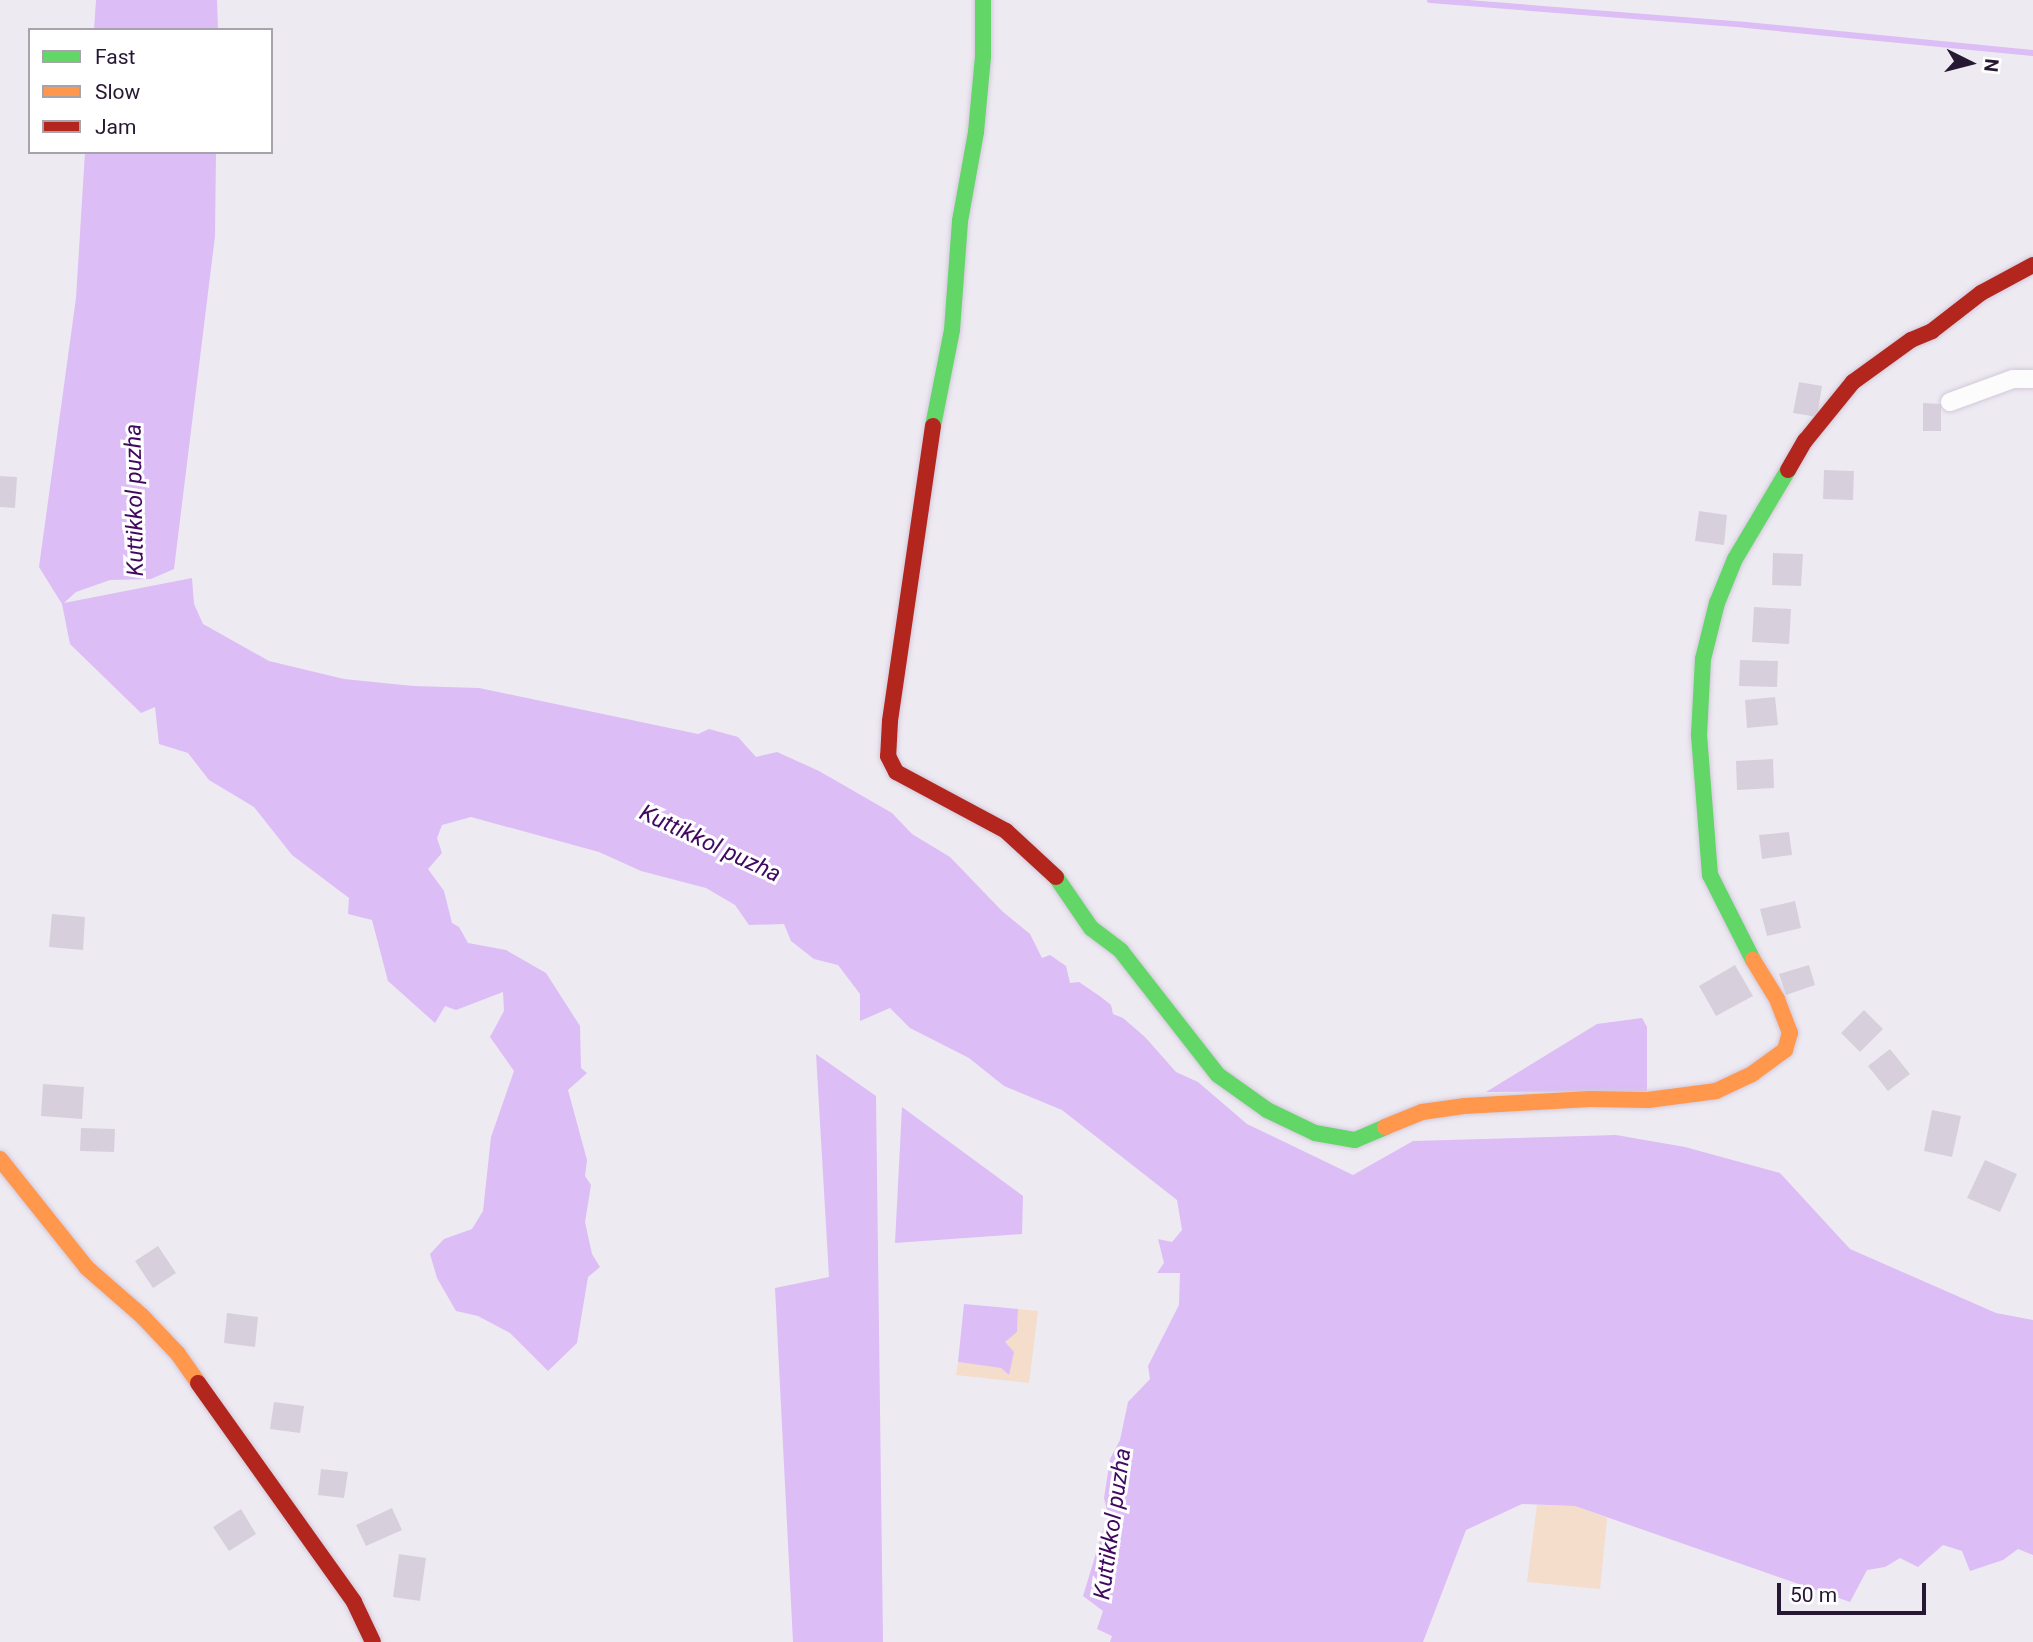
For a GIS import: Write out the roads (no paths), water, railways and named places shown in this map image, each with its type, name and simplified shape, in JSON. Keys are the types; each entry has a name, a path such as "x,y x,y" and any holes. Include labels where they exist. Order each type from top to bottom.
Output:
{"street":[{"path":"983,0 983,56 976,132 960,221 952,330 934,421 890,721 888,756 896,772 1006,831 1057,878 1091,928 1121,951 1218,1075 1267,1110 1315,1133 1355,1140 1422,1112 1464,1106 1590,1099 1648,1100 1716,1091 1752,1074 1785,1050 1790,1033 1777,999 1749,954 1710,875 1699,735 1703,659 1717,603 1735,559 1805,441 1853,382 1911,340 1932,331 1981,293 2033,265"},
{"path":"1950,402 2013,379 2033,379"},
{"path":"0,1158 88,1268 142,1316 178,1354 288,1513 354,1602 373,1642"}],"water":[{"path":"96,0 217,0 218,28 94,28"},
{"name":"Kuttikkol puzha","path":"85,154 216,154 215,236 174,569 151,579 110,580 76,592 64,603 192,578 194,604 203,624 269,661 344,679 413,686 479,688 698,734 709,729 738,737 756,757 777,752 819,771 892,813 912,834 950,857 1002,911 1030,934 1042,958 1050,955 1066,966 1070,983 1079,982 1111,1005 1113,1014 1123,1018 1145,1037 1176,1072 1198,1082 1247,1124 1353,1175 1413,1141 1616,1135 1685,1147 1780,1173 1850,1249 1996,1313 2033,1320 2033,1555 2018,1549 2003,1560 1970,1571 1962,1551 1943,1545 1918,1567 1900,1558 1885,1567 1867,1570 1850,1602 1575,1506 1522,1504 1466,1530 1423,1642 1110,1642 1112,1636 1097,1629 1103,1611 1083,1596 1108,1514 1104,1498 1110,1459 1120,1440 1128,1402 1150,1379 1148,1366 1179,1305 1180,1273 1157,1273 1164,1263 1158,1239 1172,1242 1182,1230 1177,1200 1062,1110 1004,1086 969,1058 910,1028 890,1008 860,1021 860,994 838,965 814,959 791,941 784,924 749,925 735,905 706,888 641,871 599,852 471,817 442,825 437,838 442,853 428,869 444,891 452,923 459,927 468,943 506,950 546,973 580,1026 581,1068 587,1073 568,1090 587,1160 585,1176 591,1185 585,1222 592,1254 600,1267 588,1277 577,1343 548,1371 510,1333 478,1316 456,1311 437,1278 430,1254 444,1239 472,1229 483,1211 491,1137 514,1071 490,1037 504,1011 503,992 456,1010 445,1006 435,1023 388,981 372,920 348,914 349,898 292,855 254,807 209,780 188,753 159,744 155,707 141,713 70,644 62,604 39,567 76,298"},
{"path":"1642,1018 1647,1027 1647,1091 1486,1092 1597,1024"},
{"path":"816,1054 876,1096 883,1642 793,1642 775,1288 829,1277"},
{"path":"902,1107 1023,1196 1022,1234 895,1243"},
{"path":"964,1304 1018,1309 1017,1332 1005,1342 1014,1352 1009,1375 1001,1368 958,1362"}],"waterway":[{"path":"1430,0 1746,25 2033,53"}]}
